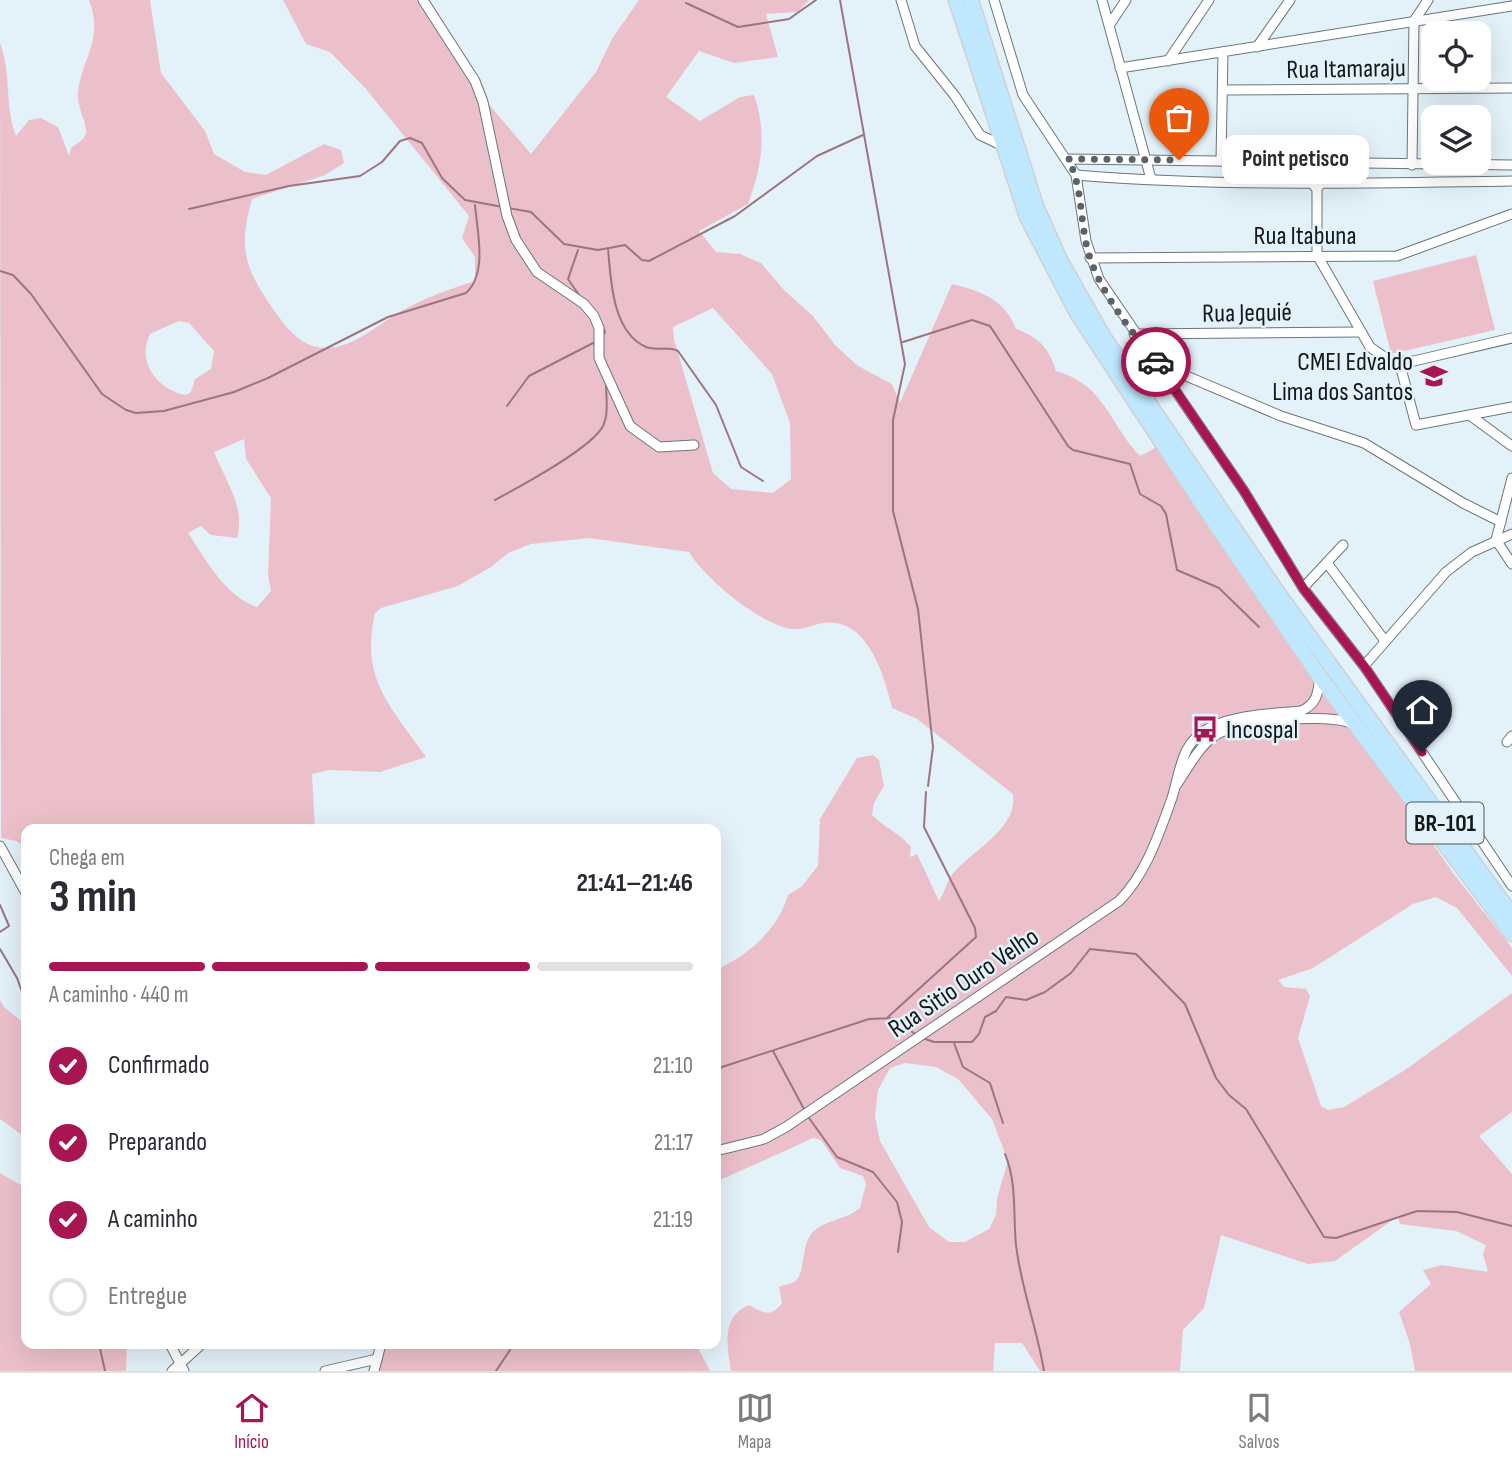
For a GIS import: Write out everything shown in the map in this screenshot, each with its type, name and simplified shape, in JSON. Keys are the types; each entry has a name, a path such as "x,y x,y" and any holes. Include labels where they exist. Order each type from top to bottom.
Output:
{"main road":[{"name":"BR-101","path":"956,0 1001,145 1027,217 1077,313 1320,677 1512,933"},
{"name":"BR-101","path":"971,0 1036,206 1060,260 1103,336 1350,694 1512,915"}],"street":[{"path":"423,0 475,81 483,102 507,216 516,240 537,272 584,304 594,316 599,328 598,358 630,426 659,447 694,445"},
{"path":"901,0 906,24 915,46 955,96 980,135 1001,145"},
{"path":"993,0 1023,95 1076,174 1090,258 1104,288 1244,491 1303,588 1364,666 1512,886"},
{"path":"1102,0 1151,179"},
{"path":"1110,24 1126,0"},
{"path":"1168,61 1209,0"},
{"path":"1257,47 1290,0"},
{"path":"1412,165 1414,21 1428,0"},
{"path":"1120,68 1508,4"},
{"path":"1221,161 1223,52"},
{"name":"Rua Itamaraju","path":"1223,90 1512,88"},
{"path":"1068,159 1512,165"},
{"path":"1310,163 1308,176 1316,185"},
{"path":"1322,163 1324,175 1316,185 1317,255 1360,332 1379,355 1399,362 1429,359 1512,338"},
{"path":"1076,174 1316,185 1512,181"},
{"name":"Rua Itabuna","path":"1090,258 1407,254 1512,214"},
{"name":"Rua Jequié","path":"1134,334 1360,332"},
{"path":"1399,362 1416,425 1512,407"},
{"path":"1157,364 1281,416 1364,443 1463,503 1501,522"},
{"path":"1471,416 1512,446"},
{"path":"1512,478 1496,540 1512,564"},
{"path":"1364,666 1446,572 1472,552 1512,534"},
{"path":"1303,588 1343,545"},
{"path":"1327,563 1385,641"},
{"name":"Rua Sitio Ouro Velho","path":"721,1150 764,1139 786,1127 1119,901 1143,871 1185,750 1198,735 1213,726 1236,719 1301,712 1314,702 1320,677"},
{"name":"Rua Sitio Ouro Velho","path":"1174,788 1206,743 1226,730 1325,719 1340,719 1358,727"},
{"path":"0,846 21,884"},
{"path":"172,1349 179,1369 197,1349"},
{"path":"374,1371 380,1349"},
{"path":"325,1371 377,1359"}],"shaded area":[{"path":"89,0 150,0 161,73 205,131 214,154 245,172 266,175 324,144 341,150 344,163 325,175 252,199 246,228 248,263 267,300 297,337 323,348 345,345 413,305 475,281 475,257 462,238 469,216 366,89 330,52 306,44 283,0 420,0 476,89 531,154 596,72 612,39 639,0 809,0 798,12 766,14 778,57 734,63 699,51 666,97 700,121 740,97 754,95 758,109 761,150 757,176 748,204 699,231 716,252 740,254 761,263 785,291 813,316 835,345 858,366 892,384 900,403 952,284 983,294 999,304 1016,329 1042,344 1056,371 1072,377 1096,395 1140,456 1159,446 1453,873 1512,948 1512,976 1457,908 1436,897 1413,904 1313,968 1278,980 1284,987 1306,989 1310,996 1298,1038 1321,1106 1328,1110 1344,1107 1405,1070 1512,993 1512,1112 1479,1136 1512,1174 1512,1371 1415,1371 1410,1344 1399,1312 1431,1284 1423,1270 1442,1265 1488,1272 1483,1254 1486,1245 1456,1231 1400,1224 1398,1216 1335,1261 1308,1264 1221,1235 1204,1308 1183,1330 1180,1371 1040,1371 1022,1343 995,1343 993,1371 731,1371 728,1333 734,1317 749,1305 767,1313 778,1308 782,1303 779,1287 798,1279 806,1244 813,1232 860,1208 866,1184 863,1176 840,1168 821,1140 813,1138 721,1180 721,967 760,940 777,919 788,895 801,887 818,866 820,819 857,758 873,755 879,760 884,786 874,803 872,815 907,842 911,847 910,857 917,854 939,901 951,876 1001,829 1013,807 1013,794 917,719 892,708 879,665 862,638 851,629 838,623 792,629 779,626 750,610 720,587 689,552 589,538 531,544 508,553 491,567 458,586 381,608 375,613 371,636 375,674 390,706 426,757 380,772 329,770 312,774 315,824 21,824 21,844 1,838 0,43 16,136 29,120 41,118 58,127 69,156 71,148 83,139 86,133 78,96 94,27","holes":["713,308 772,374 790,423 791,479 773,493 731,489 713,473 674,339 673,327","179,321 189,323 214,351 211,369 195,379 191,392 186,395 158,381 152,373 146,354 150,334","244,439 246,459 271,498 268,575 271,591 257,607 235,595 226,586 188,533 201,526 211,535 237,538 237,505 214,452","905,1063 936,1067 958,1079 992,1119 1008,1161 997,1198 996,1215 989,1229 965,1242 949,1242 929,1227 880,1141 875,1116 878,1090 890,1068"]},
{"path":"1476,255 1495,330 1391,354 1373,281"},
{"path":"0,1000 4,1007 21,1021 21,1134 0,1119"},
{"path":"0,1173 21,1185 21,1349 127,1349 126,1371 0,1371"},
{"path":"383,1349 699,1349 710,1371 376,1371"}],"waterway":[{"path":"686,3 738,27 789,19 816,0"},
{"path":"840,0 905,364 893,420 893,511 918,609 933,747 928,786"},
{"path":"508,208 531,212 564,244 598,250 625,245 642,260 649,261 735,216 817,156 863,135"},
{"path":"189,209 289,186 360,176 382,162 400,141 410,138 422,143 442,178 465,200 503,207"},
{"path":"0,271 13,275 31,294 102,394 126,410 136,413 164,411 234,392 268,378 388,317 466,293 473,285 479,263 475,205"},
{"path":"608,249 615,304 626,330 646,347 678,351 716,405 741,467 763,481"},
{"path":"578,250 568,279 579,295"},
{"path":"903,342 972,320 990,326 1068,446 1073,450 1130,464 1140,494 1161,506 1166,514 1177,570 1219,588 1259,627"},
{"path":"602,324 605,332 602,337"},
{"path":"507,406 529,376 595,342"},
{"path":"495,500 553,467 596,435 606,416 606,383"},
{"path":"888,1017 976,937 975,928 924,827 926,792"},
{"path":"0,905 9,926 0,932"},
{"path":"0,949 21,989"},
{"path":"925,1039 934,1042 972,1042 979,1034 985,1017 996,1011 1006,997 1026,1000 1045,992 1071,973 1090,949 1136,954 1185,1004 1216,1078 1229,1095 1246,1109 1324,1237 1336,1238 1417,1211 1457,1212 1512,1226"},
{"path":"721,1067 869,1019 894,1018 915,1034"},
{"path":"954,1043 963,1067 990,1083 1003,1123"},
{"path":"773,1051 805,1111"},
{"path":"809,1118 837,1157 873,1172 897,1202 902,1222 898,1252"},
{"path":"1005,1154 1013,1187 1018,1261 1044,1371"},
{"path":"100,1349 105,1371"},
{"path":"496,1371 511,1349"}],"way so far":[{"path":"1156,362 1134,334 1099,279 1086,241 1076,174 1068,159 1179,160"}],"place":[{"name":"Point petisco","path":"1179,160"},
{"name":"CMEI Edvaldo Lima dos Santos","path":"1434,376"},
{"name":"Incospal","path":"1205,729"}],"route":[{"path":"1156,362 1244,491 1303,588 1364,666 1422,752"}]}
